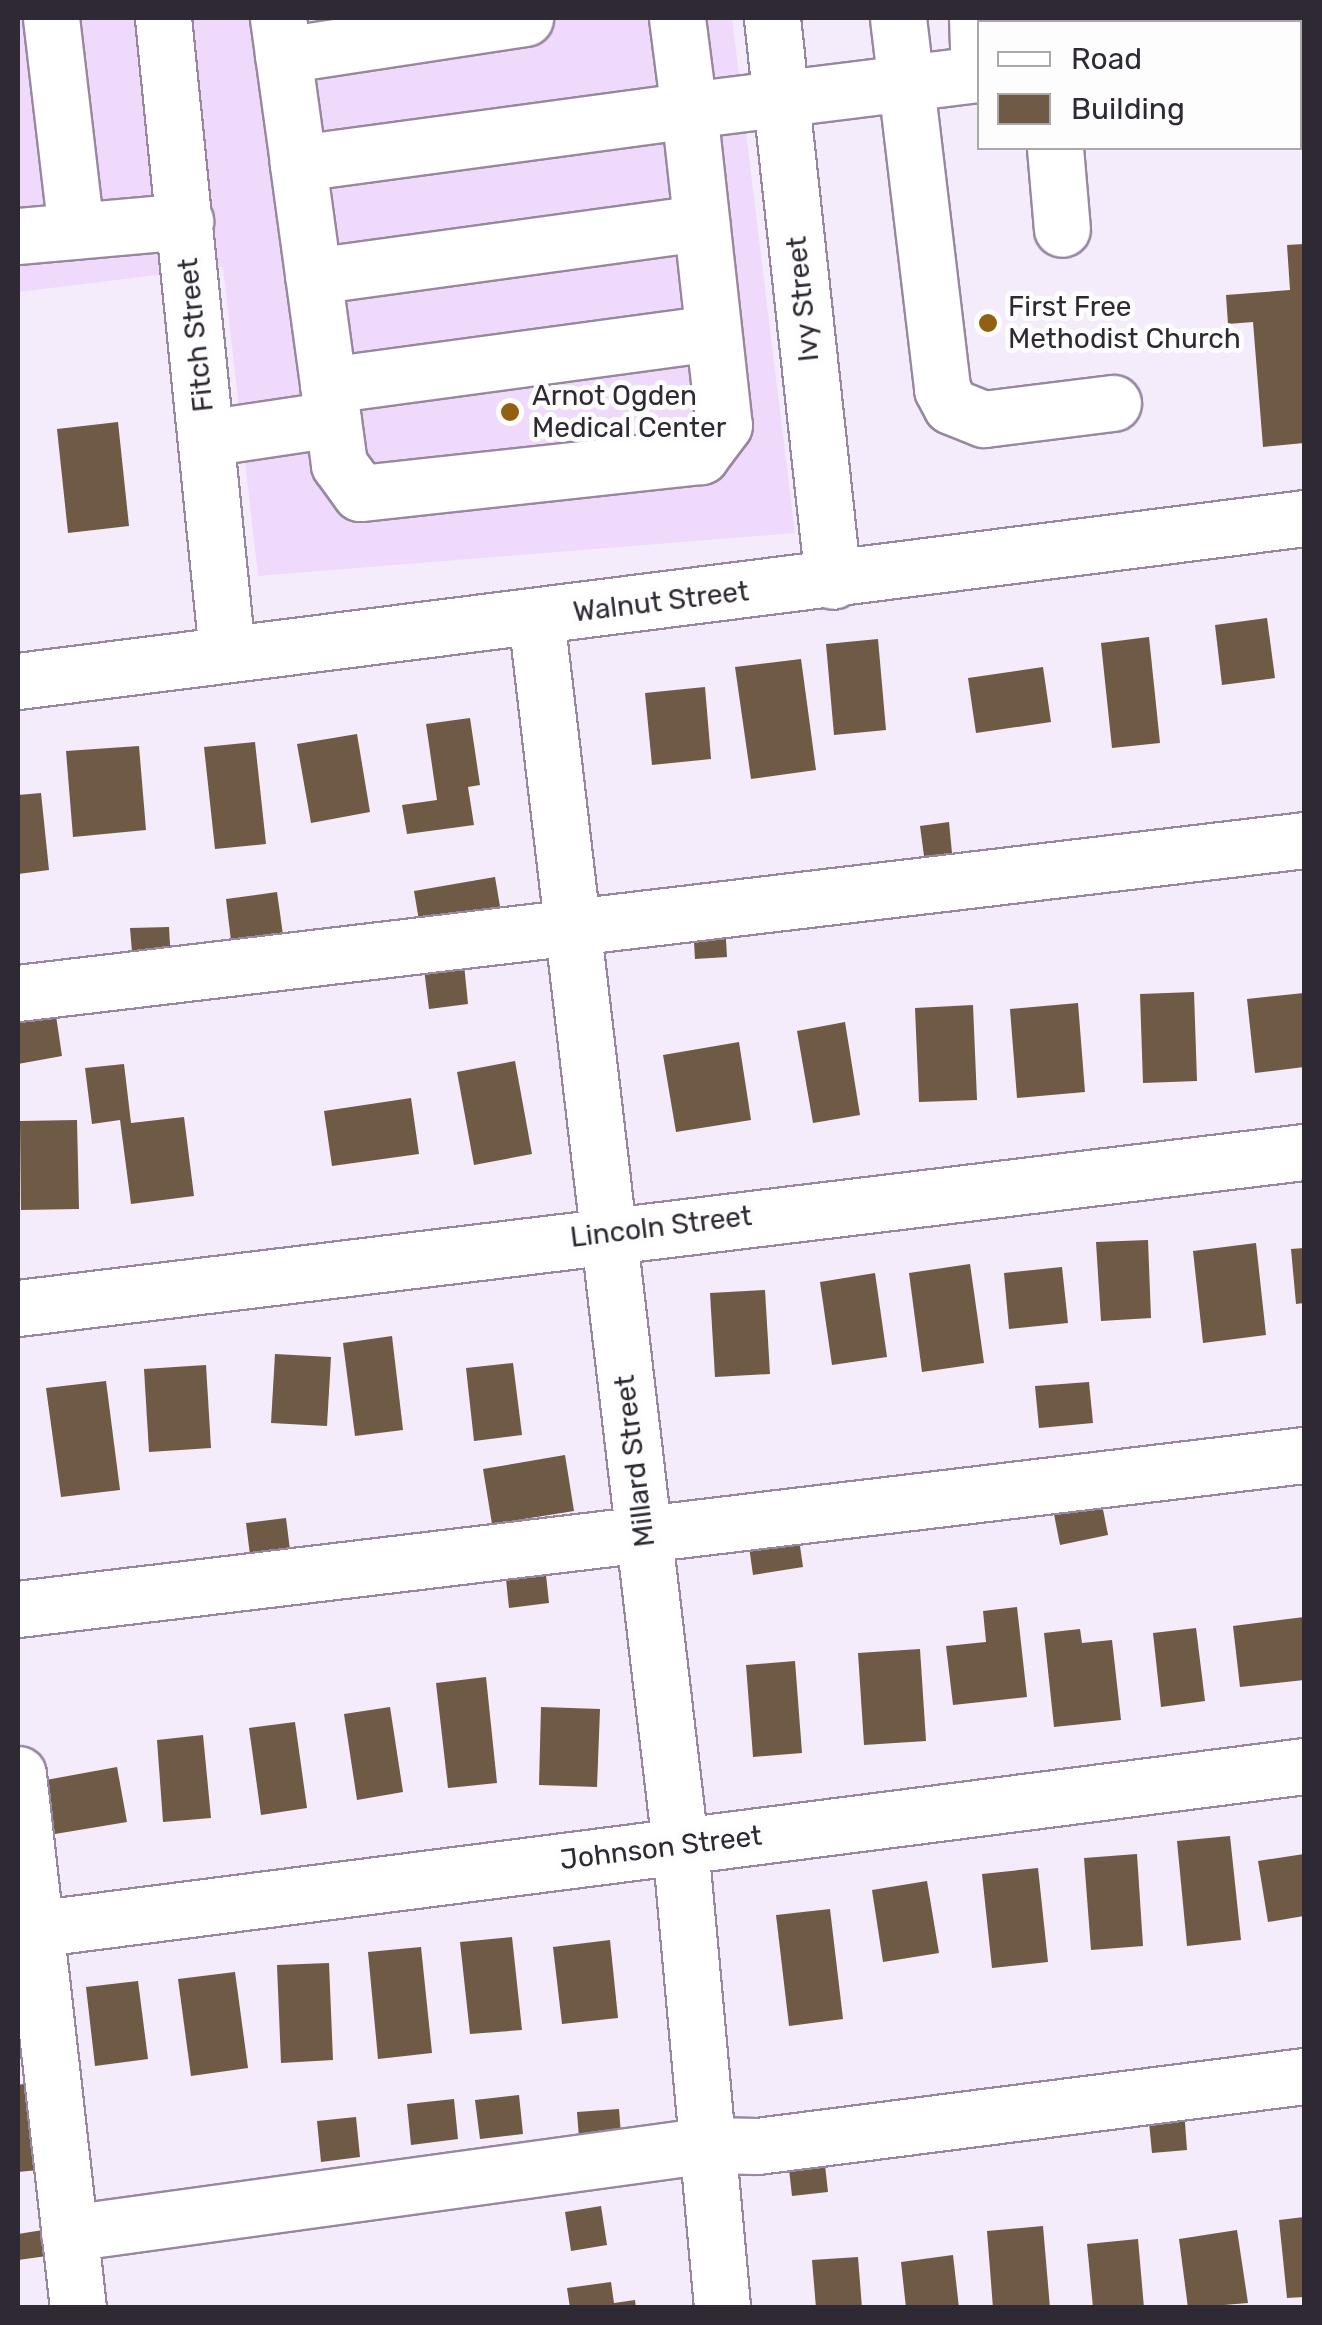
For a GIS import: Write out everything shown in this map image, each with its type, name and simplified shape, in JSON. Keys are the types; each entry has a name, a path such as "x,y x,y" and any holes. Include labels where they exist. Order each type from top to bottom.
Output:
{"street":[{"path":"50,18 76,231"},
{"name":"Fitch Street","path":"163,18 228,653"},
{"path":"525,18 281,36 339,464 360,493 700,456 724,425 676,18"},
{"name":"Ivy Street","path":"772,18 833,581"},
{"path":"898,18 942,389 951,406 984,419 1114,403"},
{"path":"298,163 977,74"},
{"path":"1055,150 1062,229"},
{"path":"18,236 184,221"},
{"path":"313,276 701,223"},
{"path":"206,438 331,402 713,333"},
{"name":"Walnut Street","path":"18,682 1304,518"},
{"name":"Millard Street","path":"536,617 680,1845 722,2308"},
{"path":"18,993 1304,840"},
{"name":"Lincoln Street","path":"18,1308 608,1233 1304,1152"},
{"path":"18,1609 1304,1456"},
{"name":"Johnson Street","path":"27,1930 1304,1766"},
{"path":"18,1774 27,1930 78,2308"},
{"path":"70,2233 708,2144 757,2146 1304,2076"}],"shaded area":[{"name":"Arnot Ogden Medical Center","path":"18,18 732,18 795,533 258,576 223,267 18,292"}],"building":[{"path":"1000,18 1111,18 1111,20"},
{"path":"1304,244 1304,443 1263,447 1253,322 1228,324 1226,295 1290,290 1287,245"},
{"path":"118,422 129,526 68,533 57,429"},
{"path":"1267,618 1275,678 1222,685 1215,625"},
{"path":"1149,637 1160,743 1112,748 1101,643"},
{"path":"878,639 886,730 834,735 826,644"},
{"path":"801,659 816,770 751,779 735,667"},
{"path":"1043,667 1051,722 976,733 968,678"},
{"path":"705,687 711,759 652,765 645,693"},
{"path":"470,718 480,785 468,787 474,825 407,834 402,805 437,800 426,724"},
{"path":"357,734 370,812 311,823 297,744"},
{"path":"255,742 266,844 215,849 204,747"},
{"path":"139,746 146,830 73,837 66,751"},
{"path":"41,793 49,870 18,874 18,795"},
{"path":"949,822 952,853 924,856 920,826"},
{"path":"495,877 503,924 422,938 414,891"},
{"path":"277,892 284,942 232,949 226,899"},
{"path":"725,923 727,957 695,959 693,925"},
{"path":"169,927 171,962 133,964 130,928"},
{"path":"464,964 468,1004 429,1009 424,969"},
{"path":"1194,992 1197,1081 1143,1083 1140,994"},
{"path":"1304,993 1304,1067 1255,1073 1247,999"},
{"path":"1078,1003 1085,1092 1017,1098 1010,1009"},
{"path":"973,1005 977,1100 919,1102 915,1008"},
{"path":"55,1009 62,1056 18,1064 18,1015"},
{"path":"845,1022 860,1115 813,1123 797,1031"},
{"path":"739,1042 751,1120 676,1132 663,1055"},
{"path":"515,1061 532,1154 474,1165 457,1072"},
{"path":"124,1064 131,1123 184,1117 194,1196 131,1204 120,1120 92,1124 85,1068"},
{"path":"411,1098 419,1154 332,1166 324,1111"},
{"path":"77,1120 79,1209 21,1210 20,1121"},
{"path":"1148,1240 1151,1318 1101,1321 1096,1242"},
{"path":"1256,1243 1266,1335 1203,1343 1193,1251"},
{"path":"1304,1248 1304,1303 1296,1304 1291,1249"},
{"path":"970,1264 984,1363 922,1372 909,1273"},
{"path":"1062,1267 1068,1323 1009,1329 1004,1273"},
{"path":"875,1273 887,1357 832,1365 820,1282"},
{"path":"765,1290 770,1374 715,1377 710,1293"},
{"path":"392,1336 403,1430 355,1436 343,1343"},
{"path":"275,1354 331,1357 327,1426 271,1423"},
{"path":"513,1363 522,1435 474,1441 466,1368"},
{"path":"206,1365 211,1448 149,1452 144,1369"},
{"path":"106,1381 120,1490 61,1497 46,1388"},
{"path":"1089,1382 1093,1423 1039,1428 1035,1386"},
{"path":"565,1455 574,1511 492,1524 483,1469"},
{"path":"1101,1499 1108,1535 1060,1545 1053,1509"},
{"path":"286,1518 291,1558 251,1563 246,1523"},
{"path":"797,1525 803,1567 753,1575 747,1532"},
{"path":"546,1575 549,1603 509,1608 506,1579"},
{"path":"1017,1607 1027,1697 953,1705 946,1646 986,1642 983,1611"},
{"path":"1304,1617 1304,1680 1240,1687 1233,1626"},
{"path":"1196,1628 1205,1701 1161,1707 1153,1633"},
{"path":"1080,1629 1082,1643 1112,1640 1121,1720 1054,1727 1044,1633"},
{"path":"920,1649 926,1741 864,1745 858,1653"},
{"path":"795,1661 802,1753 753,1757 746,1665"},
{"path":"486,1677 497,1783 448,1788 436,1683"},
{"path":"390,1707 403,1792 357,1800 344,1714"},
{"path":"541,1707 600,1709 597,1787 539,1785"},
{"path":"295,1722 307,1808 261,1815 249,1728"},
{"path":"203,1735 211,1818 163,1822 157,1740"},
{"path":"117,1767 127,1822 55,1834 46,1780"},
{"path":"1230,1836 1241,1940 1187,1946 1177,1841"},
{"path":"1137,1854 1143,1946 1091,1950 1084,1858"},
{"path":"1304,1854 1304,1916 1268,1922 1258,1861"},
{"path":"1038,1868 1048,1962 992,1968 982,1874"},
{"path":"927,1881 939,1953 883,1962 872,1890"},
{"path":"830,1909 843,2019 789,2026 776,1915"},
{"path":"512,1937 522,2030 470,2034 460,1942"},
{"path":"610,1940 618,2018 562,2024 553,1947"},
{"path":"421,1947 432,2053 378,2059 368,1952"},
{"path":"329,1963 333,2060 281,2063 277,1965"},
{"path":"235,1972 248,2068 191,2076 178,1979"},
{"path":"138,1981 148,2059 95,2066 86,1987"},
{"path":"28,2083 38,2170 18,2172 18,2085"},
{"path":"519,2095 523,2134 480,2139 475,2100"},
{"path":"454,2099 458,2139 411,2145 407,2104"},
{"path":"619,2109 622,2148 580,2151 577,2112"},
{"path":"1184,2109 1187,2150 1152,2153 1148,2112"},
{"path":"356,2117 360,2157 321,2162 317,2121"},
{"path":"823,2147 828,2192 792,2196 787,2151"},
{"path":"601,2206 607,2245 571,2251 565,2212"},
{"path":"1304,2217 1304,2297 1287,2298 1279,2220"},
{"path":"1043,2226 1050,2308 993,2308 987,2231"},
{"path":"43,2230 47,2256 18,2260 18,2234"},
{"path":"1237,2230 1248,2303 1188,2308 1179,2239"},
{"path":"1138,2239 1144,2308 1093,2308 1087,2244"},
{"path":"953,2255 959,2308 906,2308 901,2262"},
{"path":"858,2257 862,2308 816,2308 812,2260"},
{"path":"611,2282 614,2303 635,2300 636,2308 570,2308 567,2288"}],"place":[{"name":"First Free Methodist Church","path":"988,323"},
{"name":"Arnot Ogden Medical Center","path":"510,412"}]}
